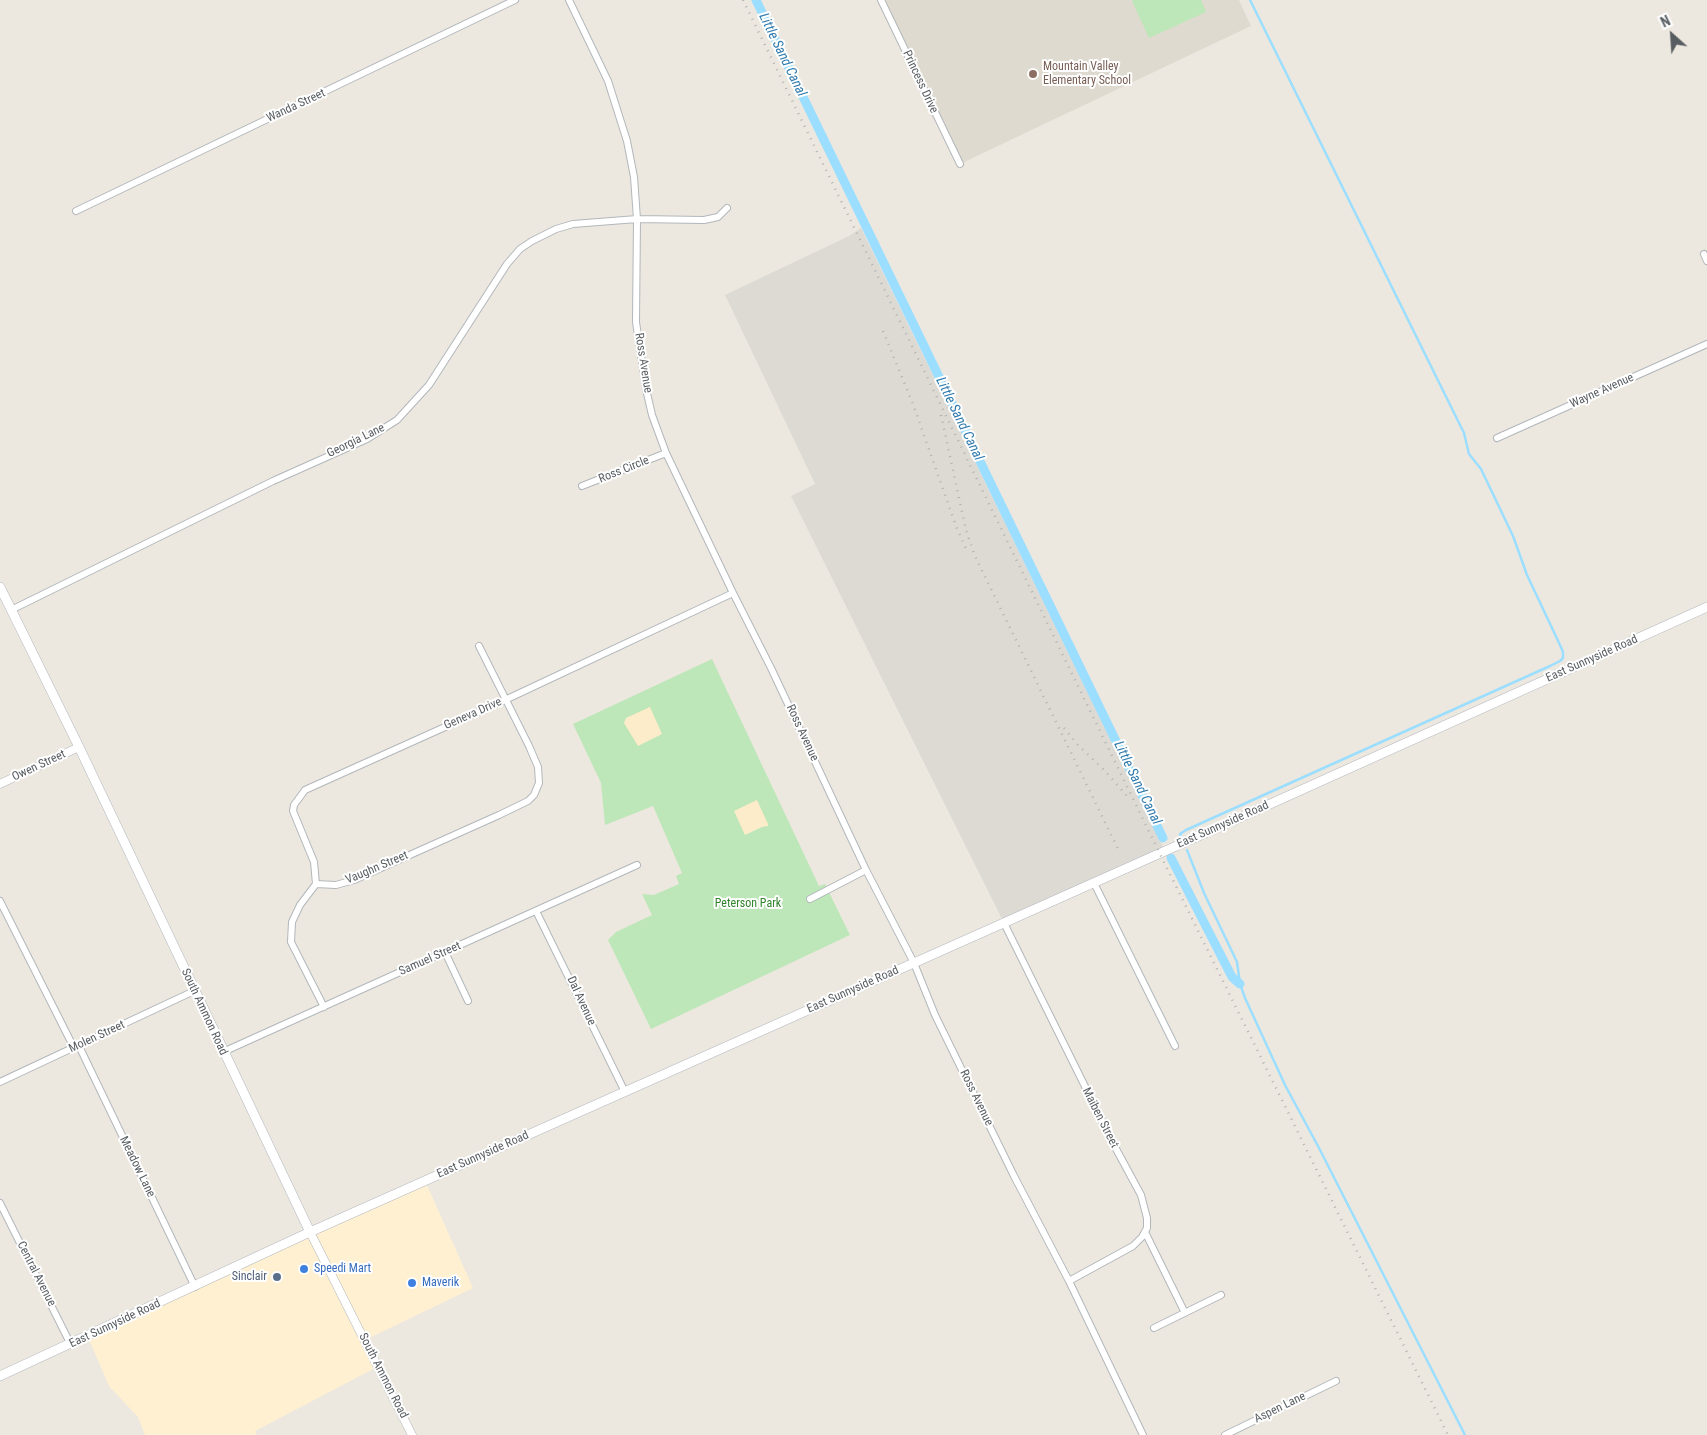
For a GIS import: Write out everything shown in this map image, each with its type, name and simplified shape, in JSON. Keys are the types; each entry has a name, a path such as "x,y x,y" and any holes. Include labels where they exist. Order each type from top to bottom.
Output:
{"main road":[{"name":"South Ammon Road","path":"0,587 79,747 310,1232"},
{"name":"East Sunnyside Road","path":"0,1376 71,1345 310,1232 1094,883 1707,607"}],"street":[{"name":"Wanda Street","path":"76,211 515,0"},
{"name":"Ross Avenue","path":"569,0 608,81 627,141 634,177 637,219 636,322 646,389 652,415 666,452 866,870 914,963 935,1015 1014,1176 1069,1281 1143,1435"},
{"name":"Princess Drive","path":"881,0 960,164"},
{"name":"Georgia Lane","path":"11,610 273,481 367,438 391,424 410,407 429,385 507,264 520,249 556,229 573,224 637,219 704,220 718,217 727,208"},
{"name":"Wayne Avenue","path":"1497,438 1707,344"},
{"name":"Ross Circle","path":"582,486 666,452"},
{"name":"Geneva Drive","path":"316,884 314,862 293,812 294,805 304,790 505,700 732,593"},
{"path":"479,646 505,700"},
{"name":"Vaughn Street","path":"316,884 336,885 354,880 528,801 534,795 539,783 538,767 505,700"},
{"name":"Owen Street","path":"0,784 79,747"},
{"name":"Samuel Street","path":"224,1052 637,865"},
{"path":"810,899 866,870"},
{"path":"1094,883 1175,1046"},
{"path":"316,884 300,905 292,922 291,942 324,1007"},
{"name":"Meadow Lane","path":"0,901 77,1047 195,1287"},
{"name":"Dal Avenue","path":"536,911 625,1092"},
{"name":"Maiben Street","path":"1004,923 1140,1195 1147,1218 1145,1232"},
{"path":"445,952 468,1001"},
{"name":"Molen Street","path":"0,1082 194,991"},
{"name":"Central Avenue","path":"0,1203 71,1345"},
{"name":"South Ammon Road","path":"310,1232 412,1435"},
{"path":"1069,1281 1133,1246 1145,1232 1185,1312"},
{"path":"1154,1328 1221,1295"},
{"name":"Aspen Lane","path":"1225,1435 1336,1380"}],"shaded area":[{"name":"Mountain Valley Elementary School","path":"881,0 1239,0 1251,26 960,164"},
{"path":"861,228 1165,851 1004,923 791,496 815,484 725,295 849,236"},
{"path":"425,1181 473,1288 365,1340 375,1368 255,1431 257,1435 145,1435 138,1417 109,1386 88,1337"}],"green space":[{"path":"1201,0 1206,12 1149,38 1132,1"},
{"name":"Peterson Park","path":"712,659 819,886 825,884 850,935 651,1029 608,940 616,932 652,915 642,894 654,895 679,884 676,876 682,873 653,806 605,825 601,783 573,724"}],"sand":[{"path":"650,707 662,734 638,746 624,723 626,718"},
{"path":"757,800 768,826 745,835 734,811"}],"waterway":[{"name":"Little Sand Canal","path":"756,0 1163,838"},
{"path":"1181,837 1180,834 1186,830 1550,666 1563,658 1563,652 1527,575 1513,536 1481,469 1469,454 1464,433 1250,0"},
{"path":"1187,850 1204,893 1237,962 1240,984 1245,998 1285,1085 1465,1435"},
{"path":"1171,858 1232,977 1240,984"}],"railway":[{"path":"743,0 1160,854 1448,1435"},
{"path":"883,331 913,404 956,526 967,551"},
{"path":"941,415 966,530 974,554 1120,853"},
{"path":"1064,728 1127,796"}],"place":[{"name":"Mountain Valley Elementary School","path":"1033,74"},
{"name":"Speedi Mart","path":"304,1269"},
{"name":"Sinclair","path":"277,1277"},
{"name":"Maverik","path":"412,1283"}]}
